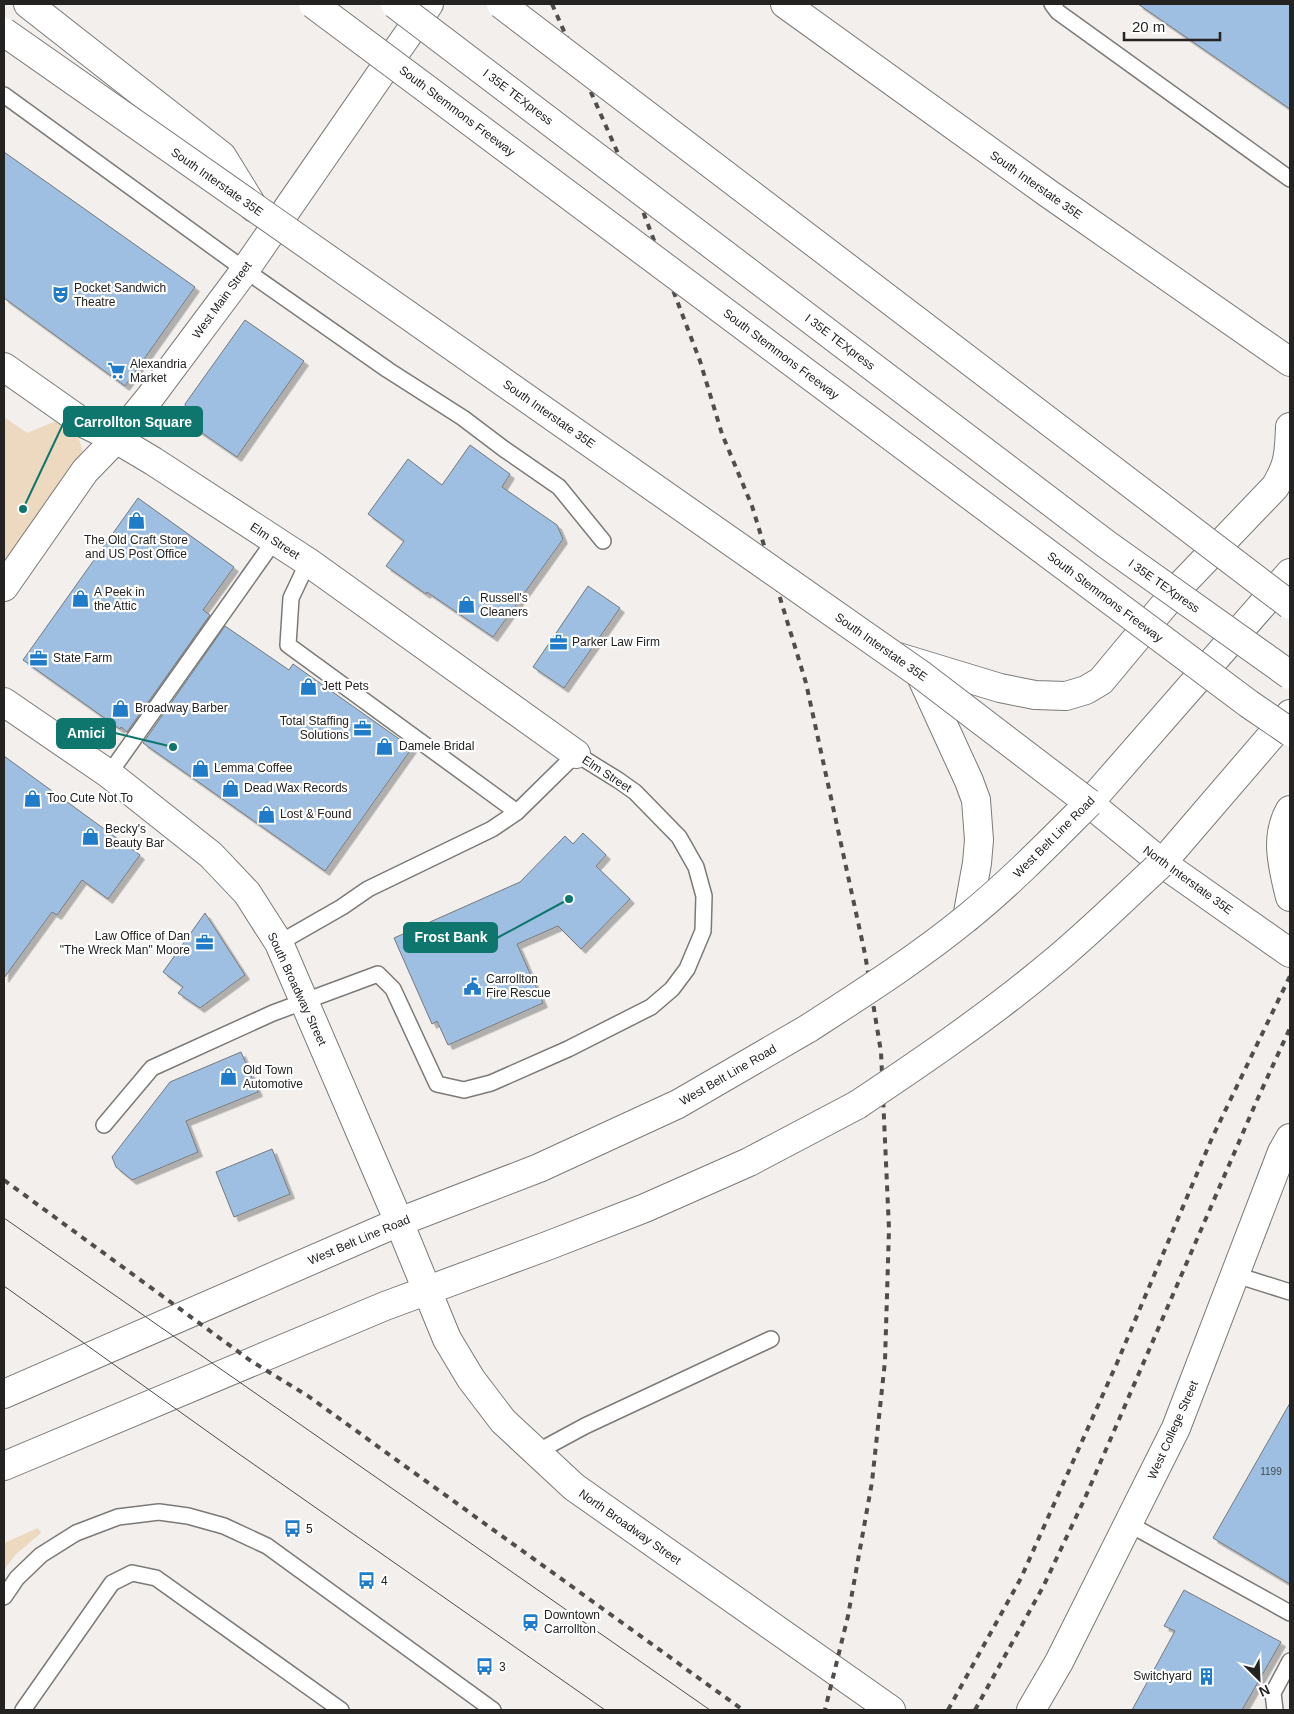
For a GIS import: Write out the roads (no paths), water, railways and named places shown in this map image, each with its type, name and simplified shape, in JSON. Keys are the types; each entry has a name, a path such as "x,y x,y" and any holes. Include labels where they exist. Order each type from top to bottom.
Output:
{"main road":[{"path":"28,4 222,156 254,208"},
{"name":"South Stemmons Freeway","path":"313,4 1248,704 1290,732"},
{"name":"I 35E TEXpress","path":"395,4 1106,544 1290,675"},
{"name":"West Main Street","path":"4,587 85,472 116,439 151,396 245,270 430,4"},
{"path":"501,4 1290,605"},
{"name":"South Interstate 35E","path":"785,4 1049,194 1290,362"},
{"name":"South Interstate 35E","path":"4,32 920,674 1089,803"},
{"name":"Elm Street","path":"4,367 85,424 116,439 167,470 308,562 576,754"},
{"path":"892,655 1000,688 1035,695 1066,696 1086,690 1101,681 1181,584 1275,488 1285,471 1289,456 1290,427"},
{"name":"West Belt Line Road","path":"4,1394 34,1383 399,1222 539,1168 678,1104 809,1028 905,964 967,918 1027,865 1089,803 1290,573"},
{"path":"920,674 976,800 979,840 977,863 967,918"},
{"name":"South Broadway Street","path":"4,702 109,774 212,855 247,893 279,943 427,1290"},
{"path":"4,1466 260,1357 427,1290 645,1208 717,1177 857,1105 954,1040 1051,964 1162,863 1290,714"},
{"name":"North Interstate 35E","path":"1089,803 1162,863 1290,953"},
{"path":"1290,810 1282,828 1280,844 1290,897"},
{"name":"West College Street","path":"1031,1710 1059,1662 1176,1428 1282,1152 1290,1138"},
{"name":"North Broadway Street","path":"427,1290 447,1339 471,1379 503,1421 535,1453 574,1487 891,1710"}],"lane":[{"path":"1052,4 1058,12 1290,179"},
{"path":"4,95 245,270 388,370 463,418 559,487 603,541"},
{"path":"109,774 274,541"},
{"path":"308,562 291,598 288,645 517,812"},
{"path":"279,943 342,907 368,889 492,829 517,812 576,754"},
{"name":"Elm Street","path":"304,1001 378,974 393,989 437,1084 464,1090 491,1083 568,1050 651,1007 672,989 687,969 703,931 704,896 696,866 679,837 635,792 576,754"},
{"path":"104,1125 152,1068 273,1013 304,1001"},
{"path":"1236,1275 1290,1292"},
{"path":"535,1453 585,1426 771,1339"},
{"path":"4,1597 17,1578 41,1555 76,1533 118,1517 158,1512 188,1516 224,1526 267,1546 493,1710"},
{"path":"1129,1524 1290,1613"},
{"path":"23,1710 112,1583 132,1572 156,1578 341,1710"},
{"path":"1275,1710 1273,1693 1290,1661"}],"tram line":[{"path":"4,1218 710,1710"},
{"path":"4,1286 239,1454 605,1710"}],"railway":[{"path":"552,4 639,201 700,361 722,434 752,506 806,683 865,954 881,1052 889,1229 885,1361 872,1482 848,1616 825,1710"},
{"path":"948,1710 1021,1578 1117,1363 1212,1138 1290,976"},
{"path":"975,1710 1044,1585 1085,1498 1290,1028"},
{"path":"4,1180 251,1361 308,1396 743,1710"}],"place":[{"name":"Pocket Sandwich Theatre","path":"60,295"},
{"name":"Alexandria Market","path":"116,371"},
{"name":"Carrollton Square","path":"23,509"},
{"name":"The Old Craft Store and US Post Office","path":"136,521"},
{"name":"A Peek in the Attic","path":"80,599"},
{"name":"Russell's Cleaners","path":"466,605"},
{"name":"Parker Law Firm","path":"558,642"},
{"name":"State Farm","path":"39,658"},
{"name":"Jett Pets","path":"308,686"},
{"name":"Broadway Barber","path":"121,708"},
{"name":"Total Staffing Solutions","path":"363,728"},
{"name":"Damele Bridal","path":"385,746"},
{"name":"Amici","path":"173,747"},
{"name":"Lemma Coffee","path":"200,768"},
{"name":"Dead Wax Records","path":"230,788"},
{"name":"Too Cute Not To","path":"33,798"},
{"name":"Lost & Found","path":"266,814"},
{"name":"Becky's Beauty Bar","path":"91,836"},
{"name":"Frost Bank","path":"569,899"},
{"name":"Law Office of Dan \"The Wreck Man\" Moore","path":"204,943"},
{"name":"Carrollton Fire Rescue","path":"472,986"},
{"name":"Old Town Automotive","path":"229,1077"},
{"name":"5","path":"292,1529"},
{"name":"4","path":"367,1581"},
{"name":"Downtown Carrollton","path":"530,1622"},
{"name":"3","path":"485,1667"},
{"name":"Switchyard","path":"1206,1676"}]}
